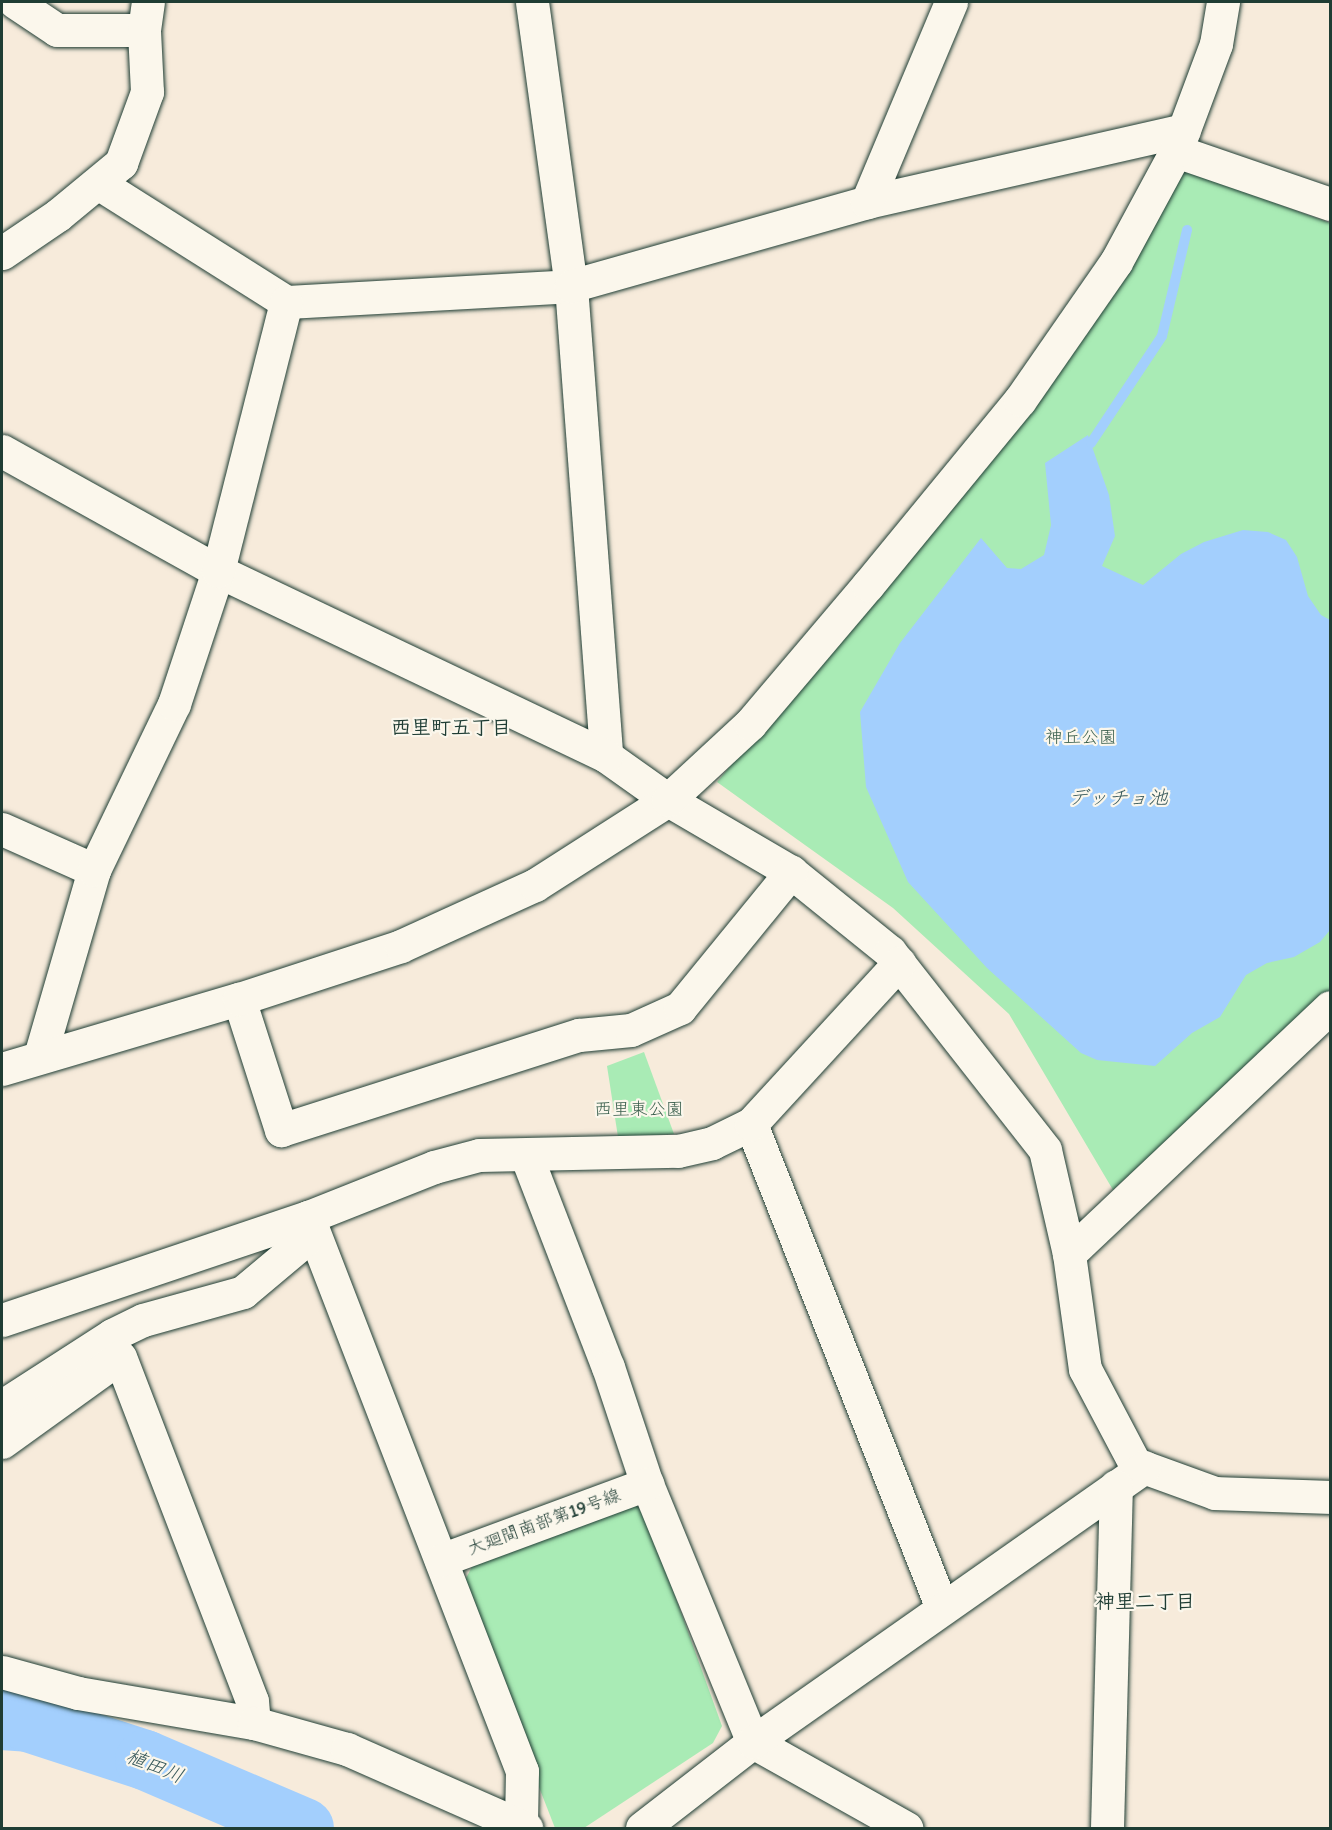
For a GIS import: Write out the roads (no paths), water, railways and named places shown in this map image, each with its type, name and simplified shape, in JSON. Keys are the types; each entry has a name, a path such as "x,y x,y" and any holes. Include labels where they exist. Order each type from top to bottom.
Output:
{"street":[{"path":"2,253 121,164 147,92 146,16 57,30 15,2"},
{"path":"532,2 571,286 606,756"},
{"path":"867,202 951,2"},
{"path":"2,1069 239,999 401,946 535,885 668,800 750,724 1020,400 1116,262 1180,141 1216,44 1223,2"},
{"path":"98,183 286,302 571,286 867,202 1180,141 1330,204"},
{"path":"40,1056 94,870 174,704 218,571 286,302"},
{"path":"2,452 218,571 606,756 668,800 791,872 899,963 1045,1150 1069,1254 1085,1370 1135,1464 1215,1493 1330,1497"},
{"path":"2,829 94,870"},
{"path":"239,999 281,1130 579,1035 632,1030 680,1008 791,872"},
{"path":"2,1320 304,1219 434,1167 479,1155 678,1151 712,1143 752,1124 899,963"},
{"path":"1069,1254 1330,1007"},
{"path":"752,1124 942,1608"},
{"path":"526,1155 608,1367 647,1484 753,1742 906,1828"},
{"path":"2,1406 112,1335 143,1320 243,1292 304,1240 304,1219"},
{"path":"2,1672 78,1693 254,1723 347,1749 523,1826 522,1771 441,1560 304,1219"},
{"path":"2,1442 120,1357 252,1701 254,1723"},
{"path":"642,1828 753,1742 1144,1467"},
{"name":"大廻間南部第19号線","path":"441,1560 647,1484"},
{"path":"1107,1828 1116,1486"}],"water":[{"name":"デッチョ池","path":"1088,435 1109,495 1115,536 1102,566 1143,585 1181,554 1204,542 1243,530 1268,532 1286,540 1297,557 1308,596 1321,615 1330,620 1330,930 1320,942 1294,957 1267,963 1246,975 1220,1017 1192,1033 1155,1066 1097,1060 1081,1053 987,968 908,882 866,787 860,712 900,643 981,538 1007,568 1021,569 1044,555 1051,525 1045,463"}],"waterway":[{"path":"1091,443 1162,336 1187,230"},
{"name":"植田川","path":"2,1720 28,1722 145,1760 304,1828"}],"district":[{"name":"西里町五丁目","path":"451,727"},
{"name":"神里二丁目","path":"1145,1601"}],"park label":[{"name":"神丘公園","path":"1081,737"},
{"name":"西里東公園","path":"639,1109"}]}
